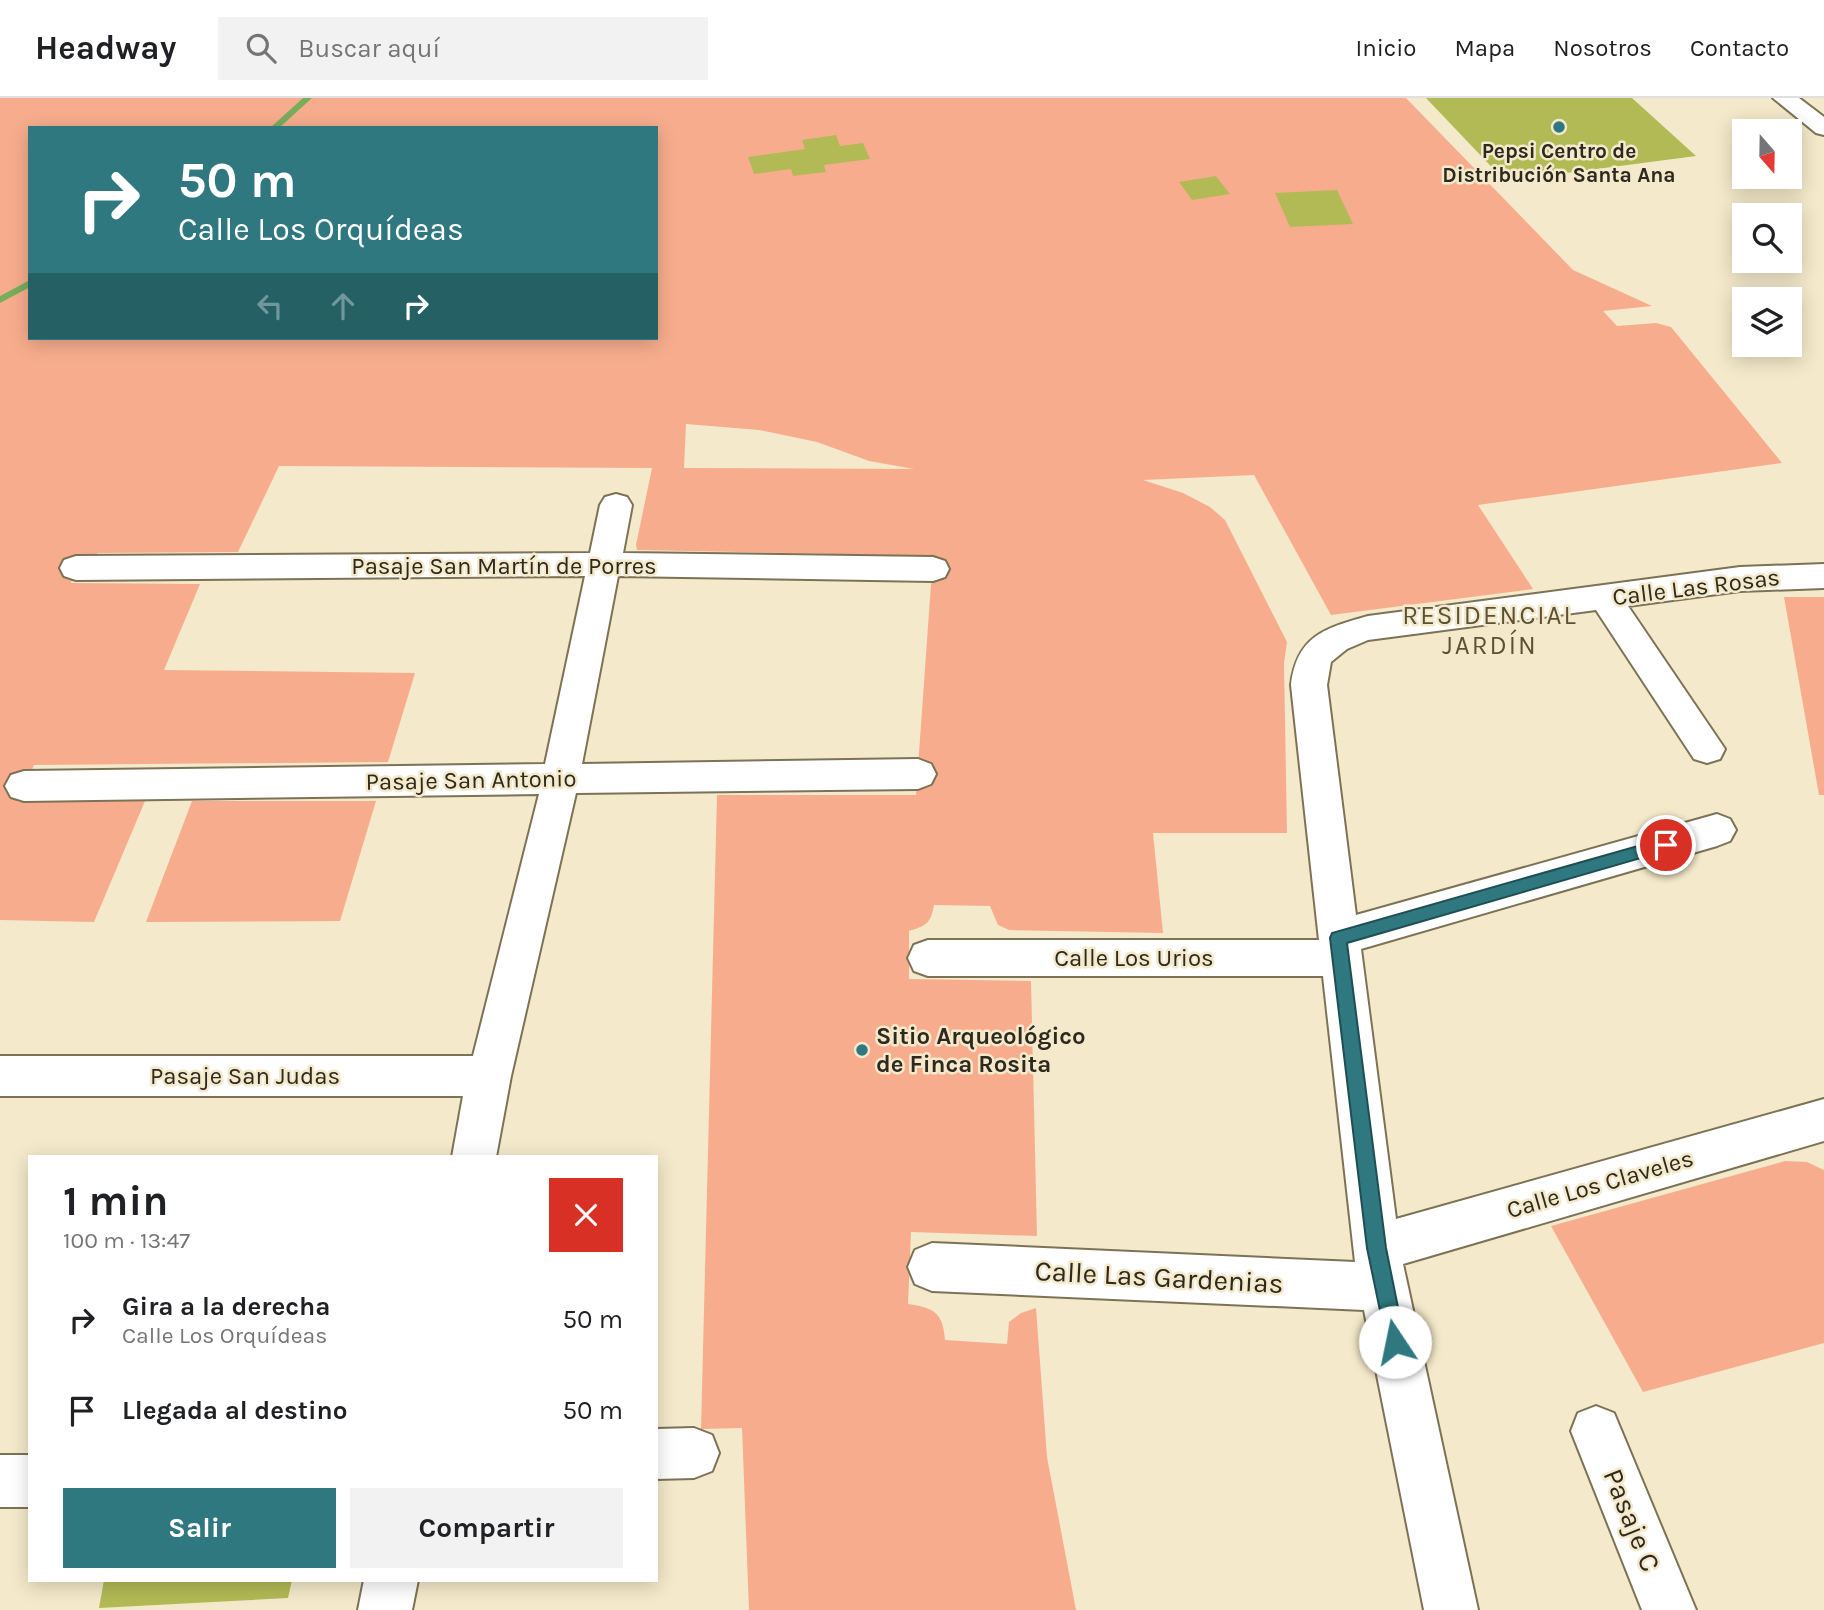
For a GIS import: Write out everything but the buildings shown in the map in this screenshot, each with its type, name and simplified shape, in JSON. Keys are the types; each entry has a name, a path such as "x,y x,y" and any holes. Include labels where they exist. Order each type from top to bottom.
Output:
{"street":[{"path":"1784,98 1824,128"},
{"path":"474,1155 489,1076 562,778 616,505"},
{"name":"Pasaje San Martín de Porres","path":"76,568 603,564 933,569"},
{"name":"Calle Las Rosas","path":"1339,948 1309,685 1310,664 1320,650 1350,633 1368,628 1740,579 1824,576"},
{"path":"1605,598 1707,750"},
{"name":"Pasaje San Antonio","path":"24,786 918,774"},
{"name":"Calle Los Urios","path":"928,958 1339,948 1717,830"},
{"path":"1339,948 1380,1268 1451,1610"},
{"name":"Pasaje San Judas","path":"0,1076 489,1076"},
{"name":"Calle Los Claveles","path":"1380,1268 1824,1120"},
{"name":"Calle Las Gardenias","path":"932,1267 1380,1268"},
{"name":"Pasaje C","path":"1596,1431 1669,1610"},
{"path":"0,1481 28,1480"},
{"path":"385,1610 391,1582"}],"shaded area":[{"path":"0,98 1406,98 1573,270 1652,306 1603,311 1617,326 1656,323 1671,327 1782,463 1478,505 1533,589 1331,615 1254,475 1143,480 1183,493 1210,507 1225,520 1287,642 1284,663 1287,833 1153,833 1163,933 1009,930 998,925 990,906 934,905 927,923 909,931 909,979 1031,981 1037,1236 911,1232 908,1304 936,1313 942,1324 945,1340 1007,1344 1009,1322 1021,1313 1036,1308 1047,1457 1076,1610 749,1610 742,1428 701,1429 717,795 916,795 933,556 637,550 652,468 279,466 238,552 98,553 76,567 71,583 200,584 164,670 415,673 388,762 34,765 18,802 145,801 94,922 0,920","holes":["686,424 759,430 817,442 869,461 914,469 684,468"]},
{"path":"1784,597 1824,597 1824,795 1819,795"},
{"path":"192,801 376,801 340,921 146,922"},
{"path":"1785,1161 1807,1162 1824,1170 1824,1343 1643,1392 1551,1226"}],"waterway":[{"path":"276,126 308,98"},
{"path":"0,300 28,284"}],"place":[{"name":"Pepsi Centro de Distribución Santa Ana","path":"1559,127"},
{"name":"Sitio Arqueológico de Finca Rosita","path":"862,1050"}],"district":[{"name":"RESIDENCIAL JARDÍN","path":"1490,630"}],"route":[{"path":"1395,1342 1376,1248 1338,938 1666,845"}]}
